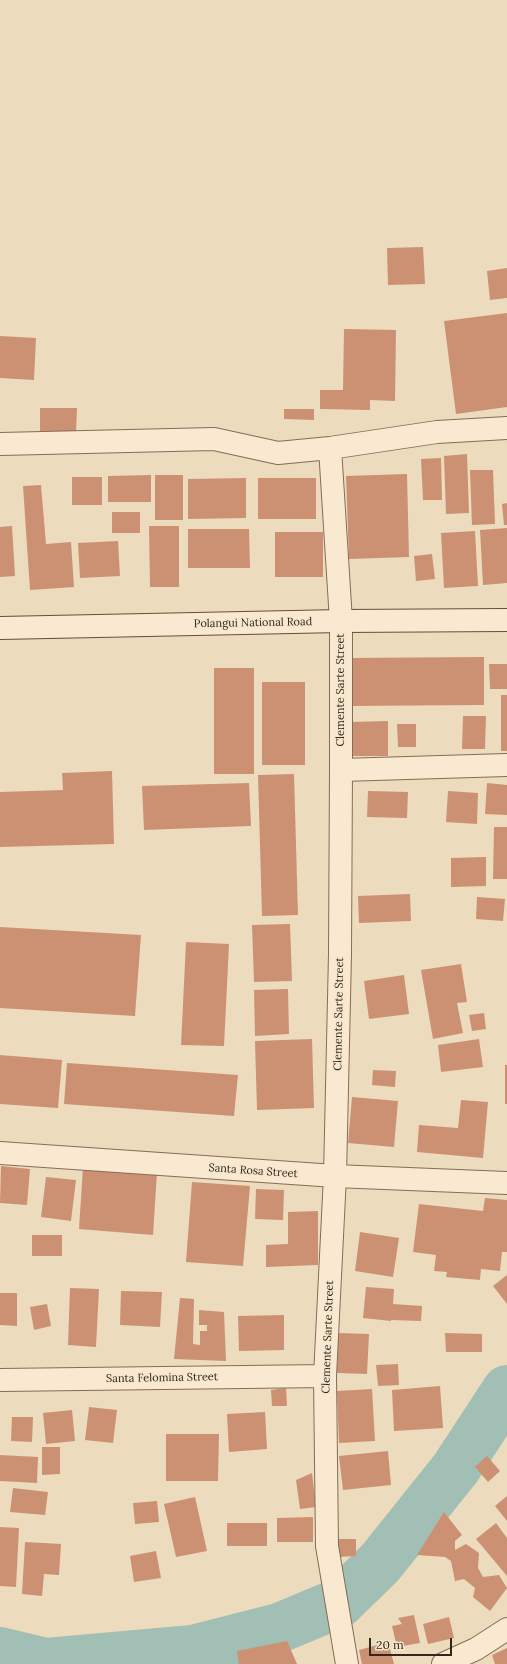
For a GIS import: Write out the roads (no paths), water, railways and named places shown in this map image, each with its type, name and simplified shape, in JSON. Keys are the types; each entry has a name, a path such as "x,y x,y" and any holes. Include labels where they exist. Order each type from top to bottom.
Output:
{"street":[{"path":"0,444 214,439 278,452 330,448 437,432 507,428"},
{"name":"Clemente Sarte Street","path":"330,448 341,622 341,770 340,954 335,1176 325,1376 327,1546 347,1664"},
{"name":"Polangui National Road","path":"0,628 507,620"},
{"path":"341,770 507,765"},
{"name":"Santa Rosa Street","path":"0,1153 335,1176 507,1183"},
{"name":"Santa Felomina Street","path":"0,1380 325,1376"},
{"path":"444,1664 476,1649 507,1628"}],"waterway":[{"path":"0,1652 46,1663 193,1650 279,1628 339,1603 380,1563 456,1468 507,1390"}]}
